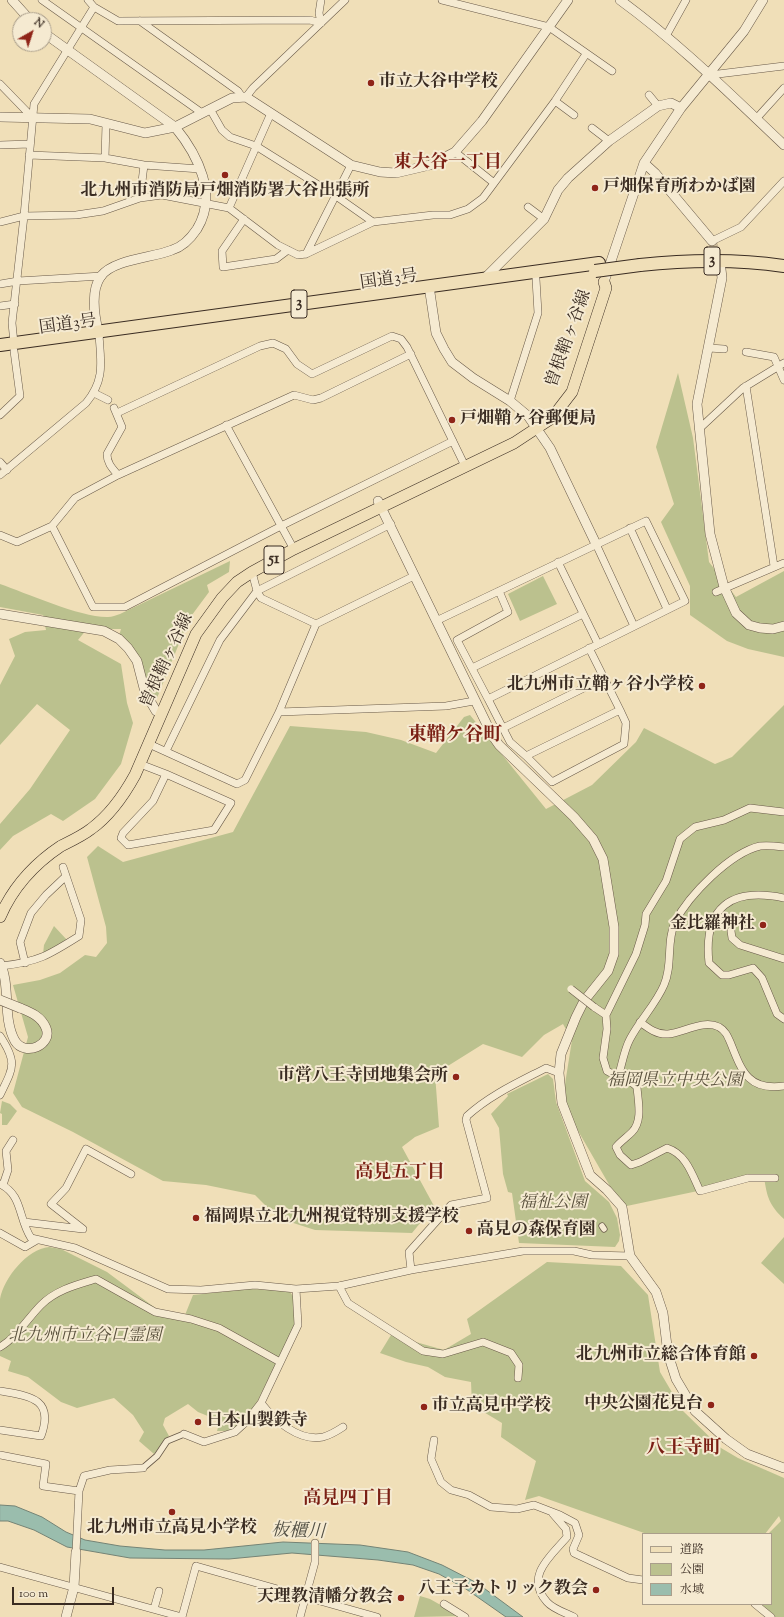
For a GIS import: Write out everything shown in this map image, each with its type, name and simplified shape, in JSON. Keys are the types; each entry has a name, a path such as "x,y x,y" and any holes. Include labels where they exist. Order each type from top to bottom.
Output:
{"highway":[{"name":"国道3号","path":"429,290 484,279 641,261 747,254 784,259"},
{"name":"国道3号","path":"641,261 740,261 784,266"},
{"name":"国道3号","path":"0,345 14,347 429,290 536,279 597,267"},
{"name":"国道3号","path":"0,353 14,347"}],"main road":[{"name":"曽根鞘ヶ谷線","path":"0,903 6,891 31,862 50,846 87,825 114,797 130,773 191,632 218,594 234,578 253,564 291,544 464,464 535,427 560,400 573,376 600,286 604,282"},
{"name":"曽根鞘ヶ谷線","path":"0,917 11,894 35,866 54,851 91,829 128,789 196,634 222,598 238,582 252,572 380,504"}],"street":[{"path":"12,0 23,12"},
{"path":"42,0 81,28 206,111 230,137 256,146 336,196 373,222"},
{"path":"88,0 94,7 118,21 310,20 321,23"},
{"path":"321,0 319,13 321,23"},
{"path":"0,117 90,119 145,134 175,127 232,98 244,97 345,0"},
{"path":"442,0 461,2 549,27 612,71"},
{"path":"140,21 238,91 244,97 350,165 380,172 403,172 430,165 455,152 482,121 568,0"},
{"path":"620,0 666,36 710,75 784,145"},
{"path":"666,36 686,0"},
{"path":"604,282 644,163 682,108 744,31 763,0"},
{"path":"0,415 20,396 12,322 18,281 34,104 94,7"},
{"path":"0,475 86,403 94,393 101,370 95,297 97,285 102,276 117,265 172,250 183,244 194,234 201,222 206,204 205,188 200,169 188,143 175,127 52,39"},
{"path":"0,222 24,216 83,214 103,210 140,198 162,195 229,208 278,245 298,255 306,256 373,222 433,215 450,215 462,211 483,198 556,101 586,54"},
{"path":"710,75 784,66"},
{"path":"0,84 32,118"},
{"path":"756,119 784,88"},
{"path":"648,94 658,106"},
{"path":"556,101 574,115"},
{"path":"484,279 544,219 558,190 568,178 609,141 658,106 672,103 682,108"},
{"path":"229,208 271,113"},
{"path":"105,158 106,124"},
{"path":"592,128 609,141"},
{"path":"0,145 30,144"},
{"path":"455,152 494,183"},
{"path":"29,155 105,158 144,165 200,169"},
{"path":"644,163 656,173 712,241 741,227 784,182"},
{"path":"140,198 144,165"},
{"path":"306,256 350,165"},
{"path":"528,207 544,219"},
{"path":"244,219 222,252 223,267 276,259 288,250"},
{"path":"721,269 722,278 697,404 710,534 724,587 736,613 749,624 760,628 772,629 784,626"},
{"path":"0,284 18,281 102,276"},
{"path":"510,401 538,313 536,279"},
{"path":"429,290 436,333 452,362 473,378 510,401 528,416 550,448 634,626"},
{"path":"0,306 14,304"},
{"path":"118,475 111,468 107,454 122,426 115,410 260,346 273,343 286,349 297,364 312,374 392,336 401,339 411,354 464,464"},
{"path":"709,348 724,349"},
{"path":"746,352 774,358 781,365 784,380"},
{"path":"0,535 17,542 52,526 75,498 118,475 294,394 313,400 321,398 411,354"},
{"path":"699,428 746,386 781,365"},
{"path":"746,386 774,566"},
{"path":"94,393 108,400"},
{"path":"226,425 291,544"},
{"path":"52,526 93,607 125,607 281,526 453,440"},
{"path":"0,462 7,470"},
{"path":"380,504 391,524 414,576 474,701 492,735 499,745 574,817 594,839 603,859 614,927 614,954 608,971 584,1002 576,1017 561,1054 559,1073 562,1103 590,1176 608,1190 622,1207 626,1223 630,1256 656,1292 663,1313 668,1354 674,1373 695,1411 726,1439 747,1454 784,1468"},
{"path":"436,622 646,521 685,601 488,699"},
{"path":"166,751 220,640 257,591 391,524"},
{"path":"630,528 667,609"},
{"path":"558,562 598,644"},
{"path":"716,592 724,587 784,563"},
{"path":"252,572 257,591 261,598 316,624"},
{"path":"149,744 237,784 245,780 279,712 316,624 414,576"},
{"path":"499,591 508,612 457,640 510,742 552,782 624,744 626,722 589,648"},
{"path":"0,614 104,630 119,639 128,648 137,661 145,692 156,711"},
{"path":"472,668 583,614"},
{"path":"503,728 604,678"},
{"path":"279,712 446,706 474,701"},
{"path":"526,756 620,710"},
{"path":"140,764 166,774 231,803 214,830 128,845 121,838 122,833 153,801 166,774"},
{"path":"775,1178 748,1178 700,1191 684,1159 676,1151 667,1148 631,1164 620,1155 616,1148 637,1126 639,1117 637,1087 629,1079 618,1077 607,1071 604,1066 603,1058 607,1029 606,1015 636,954 645,925 646,914 666,881 680,839 688,831 696,827 724,820 750,808 784,812"},
{"path":"618,1077 629,1040 664,986 671,935 676,922 694,895 718,870 746,852 760,846 776,845 784,847"},
{"path":"0,1000 20,1008 40,1018 46,1029 45,1038 38,1047 32,1050 18,1045 12,1034 1,964 25,963 46,956 79,936 81,920 62,867"},
{"path":"25,963 20,942 32,913 46,895 65,877"},
{"path":"784,898 766,894 740,896 732,899 722,906 714,917 709,932 707,948 709,963 722,975 753,968 762,978 777,1014 784,1019"},
{"path":"731,931 732,938 740,945 784,959"},
{"path":"571,989 606,1015"},
{"path":"640,1022 653,1031 667,1034 705,1025 718,1027 726,1033 740,1068 747,1077 757,1084 768,1087 784,1086"},
{"path":"0,1036 12,1060 12,1068 0,1095"},
{"path":"411,1270 409,1252 451,1205 487,1198 466,1120 467,1116 477,1107 503,1091 546,1068 559,1073"},
{"path":"12,1140 6,1151 8,1170 1,1184 15,1196 24,1222 24,1228 31,1238 75,1248 168,1289 201,1290 255,1285 296,1289 338,1286 411,1270 523,1251 574,1251 592,1256 630,1256"},
{"path":"24,1222 83,1229 51,1204 66,1188 86,1149 131,1174"},
{"path":"0,1233 25,1247 37,1240"},
{"path":"0,1347 17,1332 42,1304 60,1290 96,1280 155,1312 191,1319 219,1328 280,1362"},
{"path":"338,1286 348,1303 423,1351 443,1354 483,1342 511,1353 519,1365 518,1378"},
{"path":"66,1617 74,1587 79,1491 84,1476 110,1470 143,1468 157,1456 167,1441 184,1434 204,1442 235,1432 247,1422 261,1403 298,1325 296,1289"},
{"path":"0,1391 30,1396 42,1405 45,1412 41,1436 0,1430"},
{"path":"261,1403 269,1413 298,1435 323,1437 343,1428"},
{"path":"434,1440 431,1459 441,1482 451,1490 469,1495 490,1507 517,1509 534,1505 560,1515 575,1523 579,1535 573,1549 574,1553 628,1578 642,1580"},
{"path":"0,1455 46,1464 43,1486 79,1491"},
{"path":"550,1512 566,1529 567,1537 543,1565 538,1576 537,1584 547,1603 574,1617"},
{"path":"300,1617 315,1562 315,1543"},
{"path":"0,1567 182,1617 196,1566 377,1617"},
{"path":"154,1609 159,1591"},
{"path":"444,1604 464,1617"},
{"path":"757,1605 771,1617"}],"green space":[{"path":"678,373 693,438 709,562 736,597 784,571 784,657 748,649 727,641 690,615 690,586 661,522 674,504 656,447"},
{"path":"230,561 229,572 207,585 209,592 189,619 157,698 151,697 119,636 121,629 108,629 91,624 78,640 121,664 127,703 133,723 121,764 95,799 63,821 51,814 13,836 0,850 0,824 30,789 70,730 37,704 0,745 0,685 15,656 9,639 25,632 46,630 43,615 0,607 0,584 84,614 110,617 120,614"},
{"path":"543,576 557,604 520,621 508,594"},
{"name":"福岡県立中央公園","path":"784,705 784,1219 772,1205 766,1190 764,1177 622,1207 562,1103 572,1040 563,1024 544,1035 522,1057 483,1044 435,1074 439,1127 415,1137 402,1147 434,1206 412,1233 315,1230 278,1218 255,1195 206,1185 163,1181 73,1132 22,1107 13,1093 28,1037 13,985 40,980 60,973 85,955 96,957 107,943 106,927 87,857 98,846 123,862 233,832 290,726 366,732 401,740 436,753 464,717 470,715 546,809 592,785 636,742 644,728 715,764 732,757"},
{"path":"54,926 67,940 43,954 44,945"},
{"name":"福祉公園","path":"548,1074 553,1079 556,1102 585,1181 609,1202 617,1218 620,1235 619,1241 615,1247 519,1243 512,1193 508,1192 503,1174 499,1128 491,1114 508,1096 507,1094"},
{"path":"2,1101 10,1104 17,1111 7,1125 2,1125 2,1114 0,1113"},
{"path":"784,1237 784,1284 761,1263"},
{"name":"北九州市立谷口霊園","path":"49,1247 61,1249 107,1272 158,1310 185,1315 193,1295 248,1289 285,1290 290,1292 293,1296 295,1326 253,1410 237,1427 228,1431 217,1431 220,1421 198,1412 188,1404 165,1418 163,1425 169,1436 154,1454 139,1441 144,1432 133,1415 114,1398 77,1408 61,1402 28,1377 8,1371 11,1361 0,1356 0,1299 2,1291 11,1274 25,1259 41,1249"},
{"path":"547,1262 621,1266 648,1295 660,1372 683,1411 721,1448 738,1458 784,1478 784,1617 775,1617 761,1605 772,1605 772,1533 769,1533 781,1521 779,1516 766,1533 644,1533 539,1496 525,1500 536,1461 501,1437 502,1423 472,1405 471,1382 445,1377 428,1367 406,1362 380,1353 391,1335 444,1350 471,1334 467,1319"},
{"path":"420,1596 430,1599 460,1616 414,1617"}],"water":[{"path":"0,1505 15,1506 42,1517 66,1532 85,1540 120,1546 165,1550 204,1550 283,1542 360,1545 408,1552 442,1565 477,1583 523,1617 506,1617 466,1589 439,1574 413,1565 378,1560 292,1553 229,1559 130,1558 67,1547 34,1530 8,1521 0,1521"}],"tunnel":[{"path":"712,241 720,266"}],"place":[{"name":"市立大谷中学校","path":"371,83"},
{"name":"北九州市消防局戸畑消防署大谷出張所","path":"225,175"},
{"name":"戸畑保育所わかば園","path":"595,188"},
{"name":"戸畑鞘ヶ谷郵便局","path":"452,420"},
{"name":"北九州市立鞘ヶ谷小学校","path":"702,686"},
{"name":"金比羅神社","path":"763,925"},
{"name":"市営八王寺団地集会所","path":"456,1077"},
{"name":"福岡県立北九州視覚特別支援学校","path":"196,1218"},
{"name":"高見の森保育園","path":"469,1231"},
{"name":"北九州市立総合体育館","path":"754,1356"},
{"name":"中央公園花見台","path":"711,1405"},
{"name":"市立高見中学校","path":"424,1407"},
{"name":"日本山製鉄寺","path":"198,1422"},
{"name":"北九州市立高見小学校","path":"172,1512"},
{"name":"八王子カトリック教会","path":"596,1590"},
{"name":"天理教清幡分教会","path":"401,1598"}],"district":[{"name":"東大谷一丁目","path":"448,164"},
{"name":"東鞘ケ谷町","path":"455,737"},
{"name":"高見五丁目","path":"400,1174"},
{"name":"八王寺町","path":"684,1450"},
{"name":"高見四丁目","path":"348,1500"}],"water label":[{"name":"板櫃川","path":"298,1533"}]}
